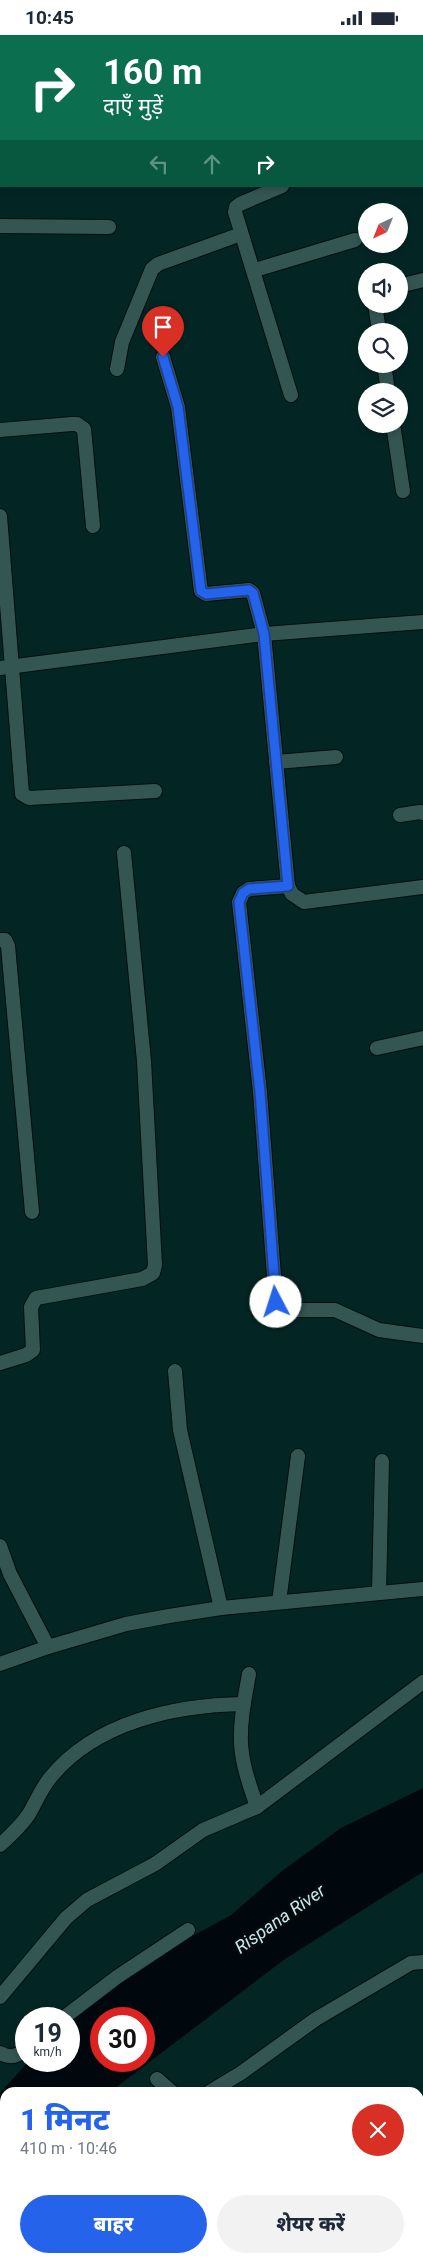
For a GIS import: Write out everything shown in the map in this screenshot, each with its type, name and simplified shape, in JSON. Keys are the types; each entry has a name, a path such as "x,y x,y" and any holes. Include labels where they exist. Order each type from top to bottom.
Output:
{"street":[{"path":"280,187 236,207 236,212 241,234 255,270 291,395"},
{"path":"0,226 109,227"},
{"path":"117,369 122,342 152,269 158,263 241,234"},
{"path":"255,270 355,240"},
{"path":"408,284 423,280"},
{"path":"163,357 178,407 201,591 206,594 249,590 253,593 264,634 288,886 292,894 304,902 423,887"},
{"path":"0,431 72,424 77,424 84,429 93,526"},
{"path":"394,433 403,491"},
{"path":"0,516 6,667 21,791 24,797 155,791"},
{"path":"6,667 264,634 423,624"},
{"path":"276,762 336,757"},
{"path":"400,815 423,813"},
{"path":"0,1363 26,1355 33,1349 31,1307 36,1298 142,1279 153,1273 144,1061 124,853"},
{"path":"288,886 249,889 243,893 239,902 260,1092 276,1302 283,1310 334,1310 379,1330 423,1336"},
{"path":"0,940 5,940 8,946 32,1212"},
{"path":"377,1048 423,1038"},
{"path":"175,1371 180,1429 221,1608"},
{"path":"279,1602 298,1456"},
{"path":"379,1592 382,1461"},
{"path":"0,1546 5,1576 48,1647"},
{"path":"0,1664 48,1647 145,1620 221,1608 423,1589"},
{"path":"249,1674 244,1704 241,1745 246,1771 257,1807"},
{"path":"0,1997 66,1918 87,1900 155,1864 203,1830 257,1807 423,1682"},
{"path":"0,1845 24,1821 50,1779 72,1755 87,1744 115,1729 166,1712 208,1704 244,1704"},
{"path":"78,2007 117,1977 188,1929"},
{"path":"218,2087 332,2009 411,1963 423,1962"},
{"path":"0,2053 6,2056 15,2056"},
{"path":"157,2079 166,2087"}],"water":[{"name":"Rispana River","path":"423,1788 423,1872 285,1959 155,2058 155,2007 90,2007 90,2072 136,2072 117,2087 5,2087 19,2072 80,2072 80,2011 126,1977 178,1944 231,1915 282,1871 341,1828"}],"route":[{"path":"163,357 178,407 201,591 206,594 249,590 253,593 264,634 288,886 249,889 243,893 239,902 260,1092 276,1302"}]}
